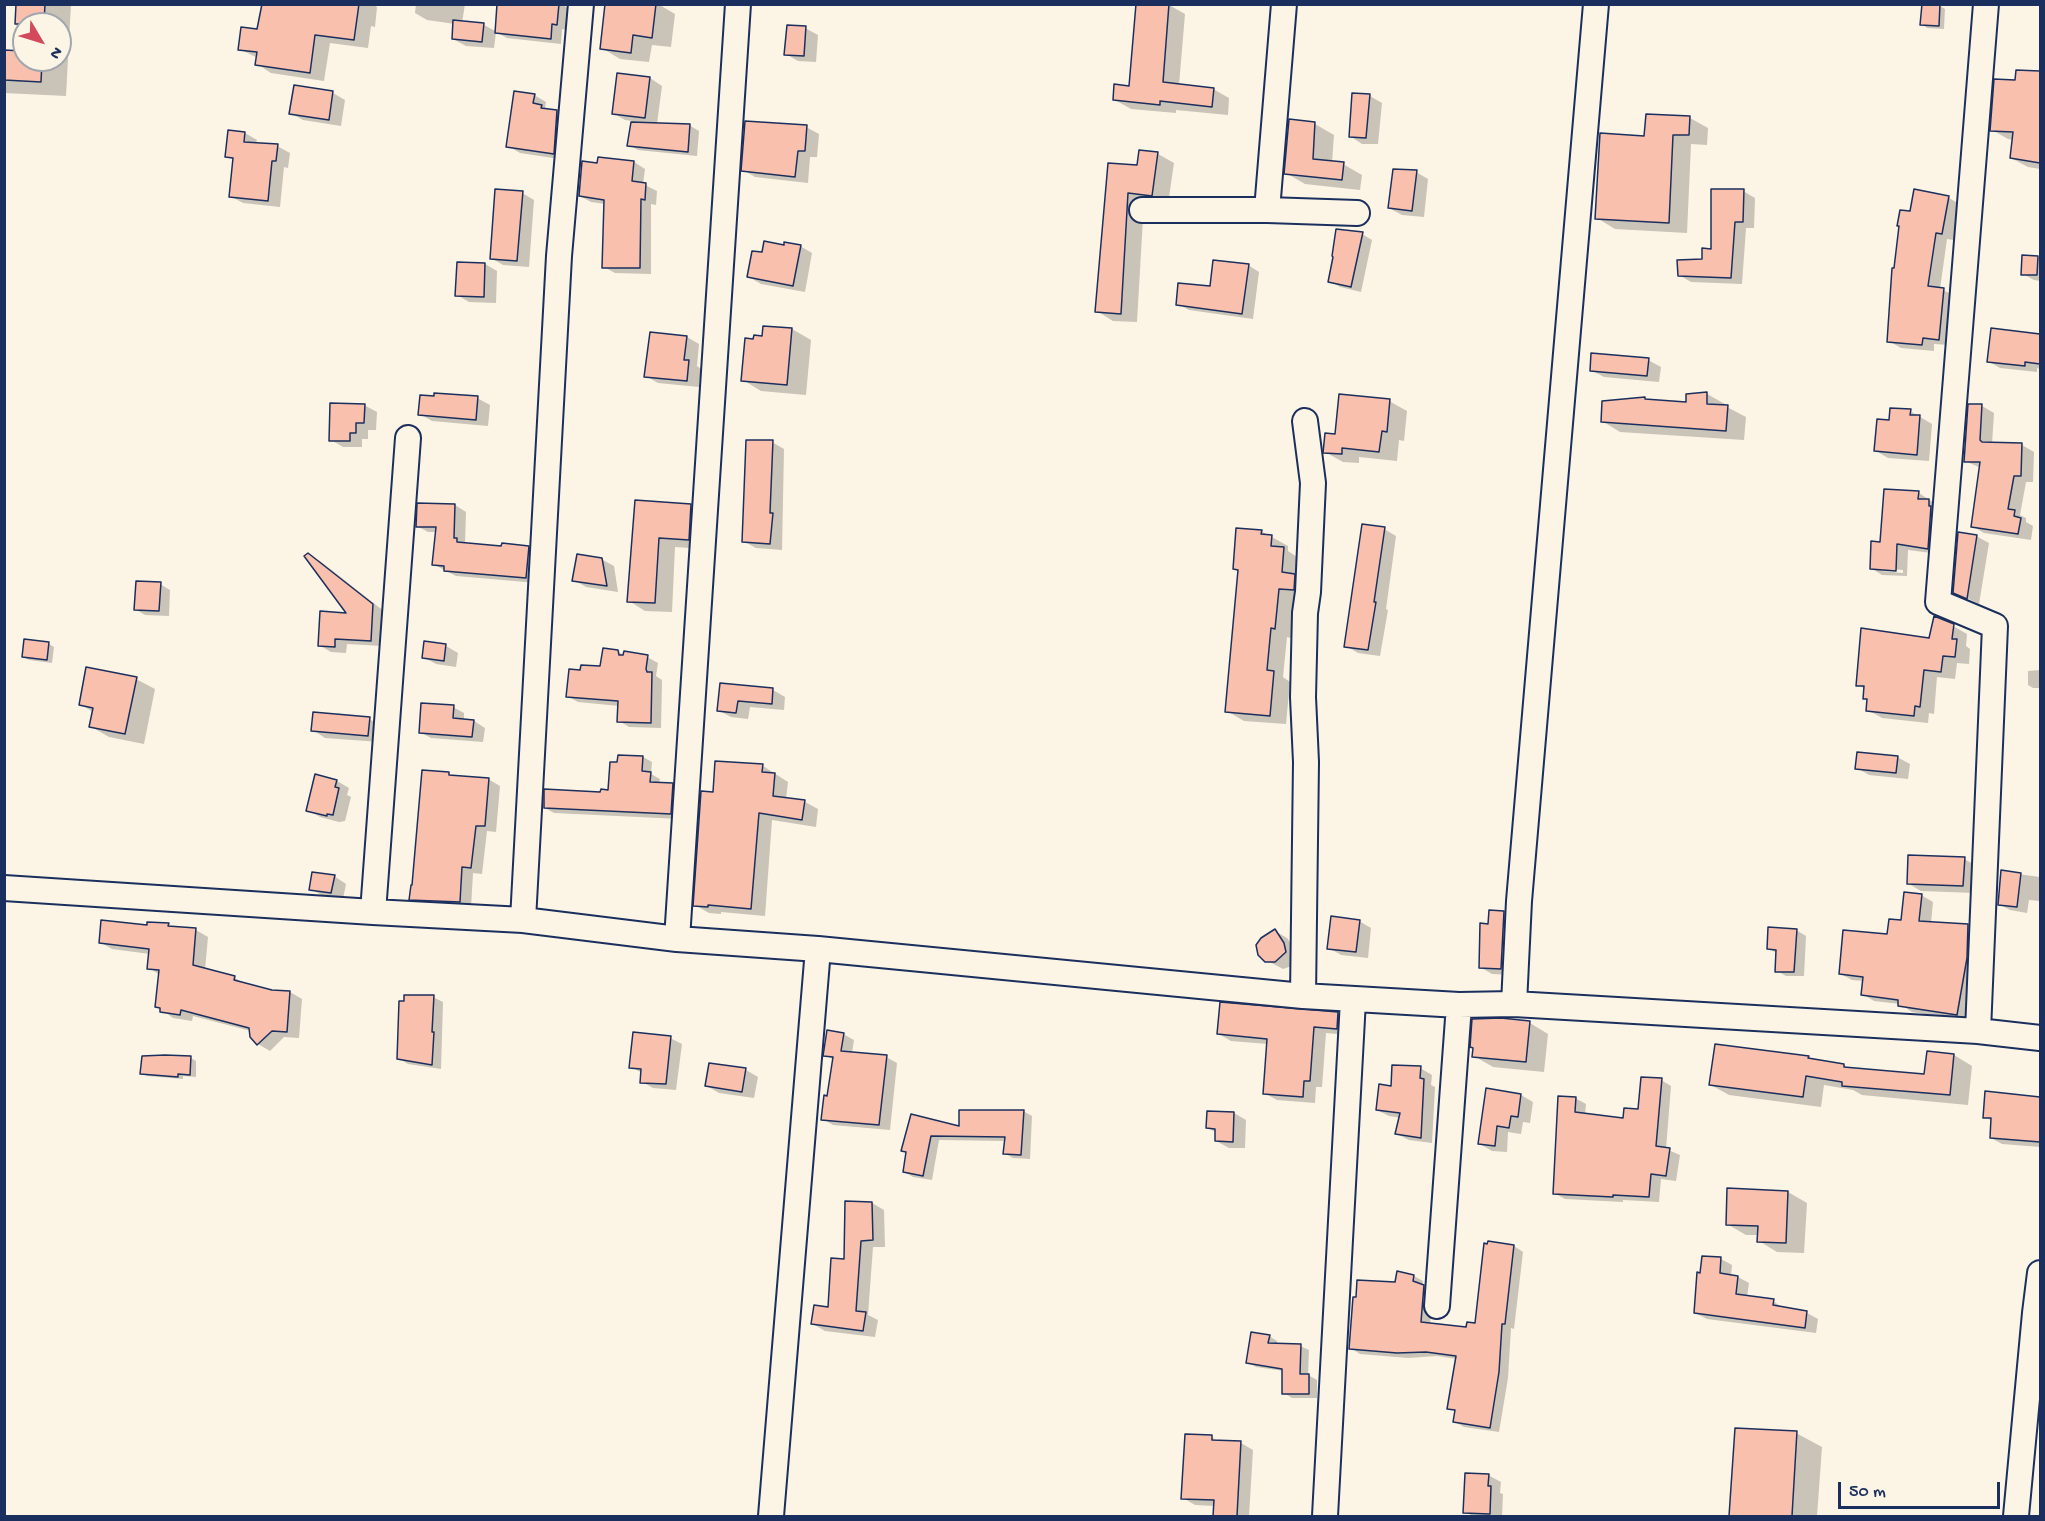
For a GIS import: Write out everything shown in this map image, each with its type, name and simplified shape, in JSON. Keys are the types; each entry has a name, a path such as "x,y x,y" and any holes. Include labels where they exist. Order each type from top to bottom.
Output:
{"street":[{"path":"523,920 558,256 581,4"},
{"path":"677,939 738,4"},
{"path":"1267,210 1284,4"},
{"path":"1514,1004 1519,901 1596,4"},
{"path":"1978,1030 1995,626 1938,602 1986,4"},
{"path":"1142,210 1357,213"},
{"path":"1303,996 1306,762 1303,697 1305,613 1313,483 1305,421"},
{"path":"373,912 408,438"},
{"path":"4,888 523,920 677,939 1353,1000 1459,1005 1514,1004 1978,1030 2040,1038"},
{"path":"771,1516 818,950"},
{"path":"1325,1516 1353,1000"},
{"path":"1437,1306 1459,1005"},
{"path":"2016,1516 2040,1274"}],"building":[{"path":"16,4 45,4 45,12 16,12"},
{"path":"262,4 359,4 354,40 315,35 310,73 255,65 257,52 238,50 241,27 257,29"},
{"path":"497,4 559,4 557,25 552,24 551,39 495,33"},
{"path":"605,4 656,4 652,38 633,35 631,53 600,49"},
{"path":"1136,4 1169,4 1163,82 1214,88 1212,107 1160,101 1160,105 1113,100 1114,84 1129,86"},
{"path":"1922,4 1940,4 1939,26 1920,25"},
{"path":"453,20 484,23 482,42 452,39"},
{"path":"787,25 806,26 804,56 784,55"},
{"path":"4,50 12,50 12,72 41,72 41,82 4,80"},
{"path":"2016,70 2040,71 2040,163 2010,158 2013,132 1990,131 1994,79 2015,80"},
{"path":"617,73 650,77 645,118 612,114"},
{"path":"294,85 333,91 329,120 289,114"},
{"path":"514,91 535,94 533,103 542,105 541,108 557,110 554,154 506,147"},
{"path":"1352,93 1370,94 1366,138 1349,137"},
{"path":"1646,114 1690,116 1689,135 1673,135 1669,223 1595,219 1600,133 1644,136"},
{"path":"1289,119 1315,122 1313,159 1344,162 1342,180 1284,174"},
{"path":"745,121 807,125 805,151 798,151 795,177 741,171"},
{"path":"631,122 690,124 688,152 627,146"},
{"path":"228,130 245,132 244,142 278,144 276,161 272,161 268,201 229,197 233,158 225,157"},
{"path":"1139,150 1158,152 1152,196 1128,193 1121,314 1095,312 1108,163 1137,165"},
{"path":"598,157 634,161 632,181 646,183 645,200 641,199 640,268 602,268 604,200 579,196 582,161 597,163"},
{"path":"1393,169 1417,170 1412,211 1388,208"},
{"path":"495,189 523,191 517,261 490,259"},
{"path":"1711,189 1744,189 1743,222 1735,222 1731,278 1678,276 1677,260 1702,259 1702,248 1711,249"},
{"path":"1914,189 1949,196 1942,234 1936,233 1928,286 1944,288 1939,340 1923,338 1922,345 1887,342 1892,268 1894,268 1899,226 1897,226 1900,210 1910,211"},
{"path":"1336,229 1363,232 1351,287 1328,282"},
{"path":"764,241 784,245 784,242 801,245 793,286 747,277 752,251 762,252"},
{"path":"2022,255 2038,256 2037,275 2021,275"},
{"path":"1213,260 1249,264 1242,314 1176,305 1178,283 1210,286"},
{"path":"457,262 485,263 484,297 455,296"},
{"path":"763,326 792,328 787,385 741,381 745,338 753,339 754,335 762,336"},
{"path":"1991,328 2040,334 2040,364 2025,362 2025,366 1987,362"},
{"path":"650,332 687,336 684,360 689,360 687,381 644,377"},
{"path":"1591,353 1649,358 1647,376 1590,371"},
{"path":"1707,392 1707,404 1728,405 1726,431 1601,422 1602,401 1645,397 1645,399 1686,402 1686,394"},
{"path":"434,393 478,396 476,420 418,415 420,395 434,396"},
{"path":"1339,394 1390,399 1387,432 1382,431 1379,452 1342,448 1342,454 1323,453 1325,433 1335,434"},
{"path":"330,403 365,404 364,423 356,423 356,433 350,433 350,441 329,441"},
{"path":"1968,404 1982,404 1980,440 1982,442 2022,443 2021,476 2014,476 2008,509 2015,510 2014,516 2021,518 2018,534 1971,527 1980,462 1964,462"},
{"path":"1890,408 1911,409 1910,415 1920,415 1917,455 1874,451 1877,419 1889,420"},
{"path":"746,440 773,440 770,513 773,513 770,544 742,542"},
{"path":"1884,489 1919,491 1918,499 1929,499 1929,506 1931,506 1928,549 1897,544 1896,571 1870,569 1871,541 1880,542"},
{"path":"635,500 691,504 689,540 659,538 655,603 627,602"},
{"path":"417,503 455,504 454,538 457,538 457,542 529,546 526,578 444,571 444,566 432,565 436,527 416,527"},
{"path":"1362,524 1385,527 1368,650 1344,647"},
{"path":"1236,528 1262,530 1261,534 1272,535 1271,546 1284,547 1282,572 1295,574 1294,590 1279,589 1275,629 1271,628 1267,670 1274,671 1270,716 1225,712 1238,570 1233,569"},
{"path":"1958,532 1977,535 1967,599 1953,593"},
{"path":"308,553 373,604 371,641 335,639 335,647 318,646 320,611 346,613 304,556"},
{"path":"577,554 602,558 607,586 572,581"},
{"path":"136,581 161,582 159,611 134,610"},
{"path":"1934,616 1954,624 1952,639 1957,639 1955,657 1943,656 1941,672 1924,670 1920,707 1915,706 1914,716 1866,711 1867,699 1863,699 1864,686 1856,686 1861,628 1929,638"},
{"path":"24,639 49,642 47,660 22,657"},
{"path":"424,641 446,644 444,661 422,658"},
{"path":"603,648 618,650 619,655 623,655 624,651 648,655 646,669 647,672 652,672 651,723 617,722 618,701 566,697 569,669 580,670 581,665 600,666"},
{"path":"86,667 137,677 125,734 89,727 93,708 79,705"},
{"path":"720,683 773,688 772,704 738,701 736,713 717,711"},
{"path":"421,703 454,705 453,718 474,720 472,737 419,733"},
{"path":"313,712 370,717 368,736 311,731"},
{"path":"1857,752 1898,756 1896,773 1855,769"},
{"path":"618,755 643,756 642,771 651,772 650,782 673,783 671,814 544,808 544,789 600,792 601,789 608,790 610,762 617,762"},
{"path":"715,761 763,764 762,772 775,773 773,796 805,800 802,820 759,813 751,909 693,906 701,791 713,792"},
{"path":"422,770 489,778 485,826 476,826 471,868 462,867 460,902 409,900"},
{"path":"315,774 337,780 335,787 339,788 333,815 327,814 327,816 306,811"},
{"path":"1908,855 1965,857 1963,886 1907,884"},
{"path":"2001,870 2021,873 2017,907 1998,905"},
{"path":"312,872 335,875 331,893 309,890"},
{"path":"1904,892 1922,894 1919,921 1968,924 1967,958 1957,1015 1898,1006 1898,1000 1861,995 1863,977 1839,974 1843,930 1887,934 1889,919 1901,920"},
{"path":"1489,910 1504,911 1501,969 1479,968 1480,923 1488,924"},
{"path":"1331,916 1360,920 1356,952 1327,949"},
{"path":"101,920 147,925 147,922 169,923 168,926 196,928 193,965 235,976 234,980 272,990 290,991 287,1032 272,1031 257,1045 250,1037 249,1028 181,1010 180,1015 160,1012 160,1008 155,1007 159,970 147,969 149,949 99,943"},
{"path":"1768,927 1797,929 1794,972 1775,972 1776,950 1767,949"},
{"path":"1275,929 1284,943 1286,952 1275,962 1265,962 1258,955 1256,945 1261,938"},
{"path":"404,995 434,995 432,1065 397,1059 399,1001 404,1001"},
{"path":"1220,1002 1338,1012 1337,1029 1314,1027 1310,1081 1304,1081 1303,1097 1263,1094 1267,1039 1217,1034"},
{"path":"1501,1018 1530,1021 1526,1062 1472,1057 1473,1048 1470,1047 1472,1019"},
{"path":"827,1030 844,1033 841,1051 887,1055 879,1125 821,1120 833,1057 823,1056"},
{"path":"633,1032 671,1036 666,1084 640,1083 641,1069 629,1068"},
{"path":"1715,1044 1809,1056 1808,1058 1844,1064 1844,1067 1924,1074 1927,1051 1954,1054 1950,1095 1842,1086 1842,1082 1806,1076 1803,1097 1709,1085"},
{"path":"142,1056 191,1056 190,1075 178,1074 178,1077 140,1074"},
{"path":"709,1063 746,1068 742,1092 705,1086"},
{"path":"1392,1065 1421,1066 1420,1078 1424,1079 1421,1138 1395,1134 1400,1113 1376,1110 1379,1084 1391,1086"},
{"path":"1641,1077 1662,1078 1656,1146 1670,1148 1666,1176 1651,1174 1649,1197 1553,1194 1558,1096 1576,1097 1575,1112 1623,1118 1624,1108 1638,1109"},
{"path":"1486,1088 1521,1094 1518,1117 1511,1116 1509,1128 1497,1126 1495,1146 1478,1144"},
{"path":"1985,1091 2040,1097 2040,1142 1990,1138 1991,1118 1983,1118"},
{"path":"959,1110 1024,1110 1021,1155 1003,1154 1005,1137 931,1136 923,1176 903,1172 906,1152 901,1151 911,1114 959,1126"},
{"path":"1207,1111 1234,1112 1233,1142 1215,1141 1215,1129 1206,1128"},
{"path":"1727,1188 1788,1191 1786,1243 1757,1242 1758,1226 1726,1225"},
{"path":"845,1201 872,1202 873,1240 861,1241 856,1311 866,1312 863,1331 811,1324 814,1305 828,1307 831,1258 844,1259"},
{"path":"1488,1241 1514,1245 1490,1428 1453,1422 1455,1410 1447,1409 1456,1356 1426,1352 1397,1353 1349,1349 1353,1297 1356,1297 1357,1280 1395,1282 1397,1271 1414,1275 1413,1281 1424,1285 1421,1322 1466,1327 1467,1322 1475,1323 1484,1243 1487,1244"},
{"path":"1702,1256 1721,1257 1720,1273 1738,1276 1736,1294 1774,1299 1773,1305 1807,1311 1805,1328 1694,1313 1697,1272 1700,1273"},
{"path":"1251,1332 1270,1335 1268,1343 1301,1344 1300,1374 1309,1374 1309,1394 1282,1394 1282,1369 1246,1363"},
{"path":"1735,1428 1797,1431 1792,1516 1729,1516"},
{"path":"1185,1434 1212,1435 1212,1440 1241,1441 1237,1516 1213,1516 1214,1500 1181,1499"},
{"path":"1465,1473 1489,1474 1490,1514 1463,1513"}]}
